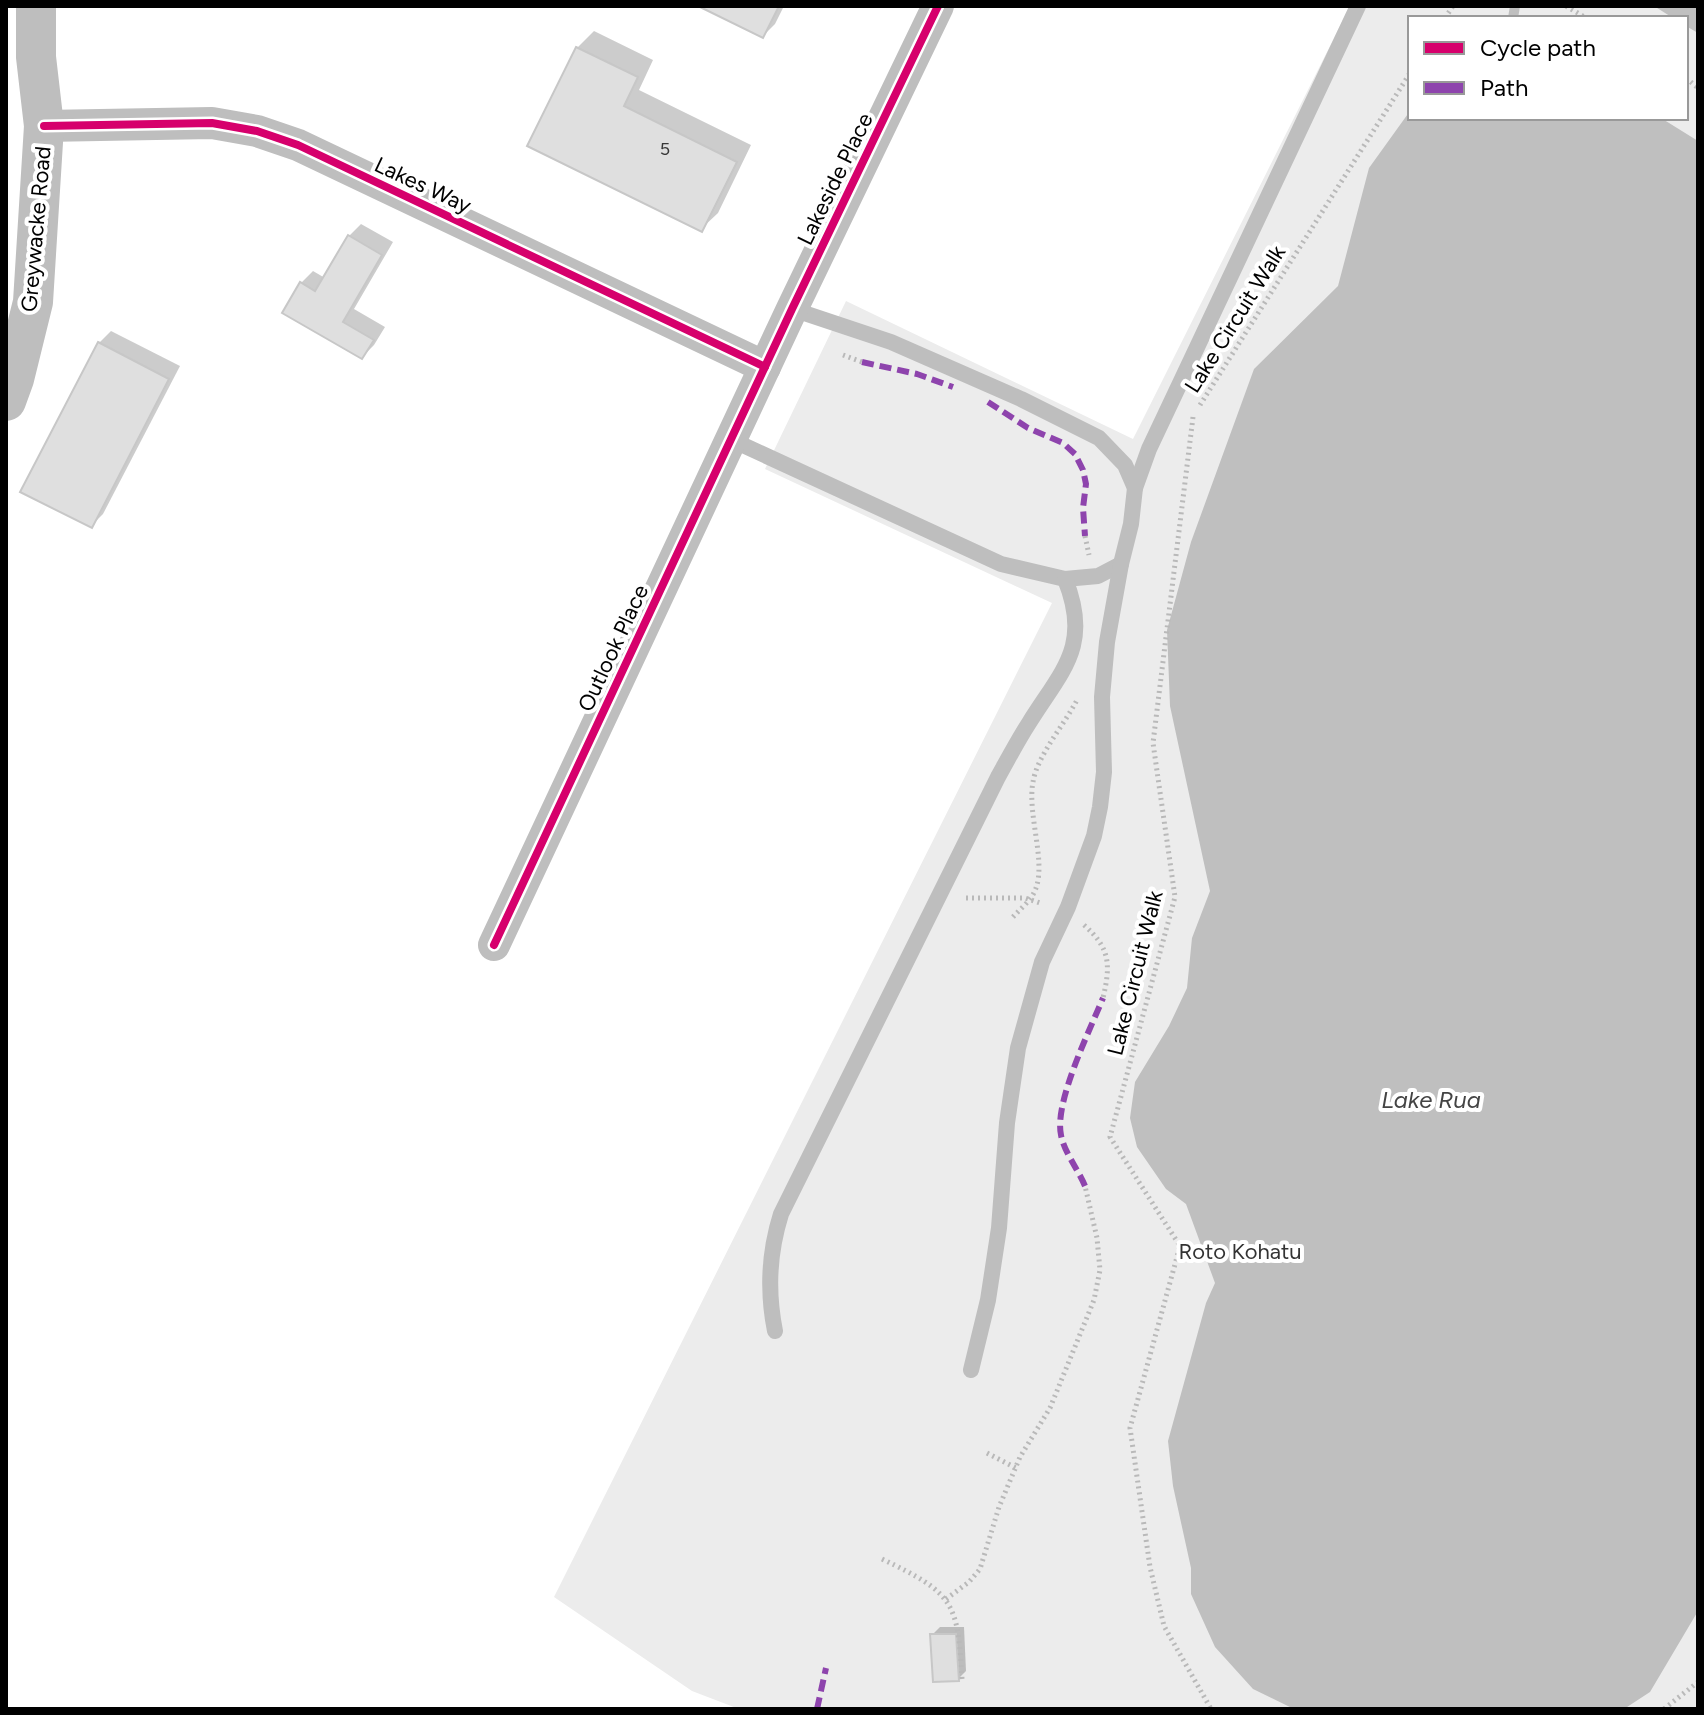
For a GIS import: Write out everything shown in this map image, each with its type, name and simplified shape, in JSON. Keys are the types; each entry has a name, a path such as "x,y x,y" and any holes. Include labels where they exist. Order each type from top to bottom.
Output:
{"street":[{"name":"Greywacke Road","path":"6,401 33,302 44,126 36,57 36,6"},
{"name":"Lakeside Place","path":"765,367 938,6"},
{"name":"Lakes Way","path":"44,126 212,123 257,131 298,145 765,367"},
{"name":"Outlook Place","path":"494,945 765,367"}],"lane":[{"path":"971,1370 988,1300 999,1228 1007,1123 1018,1048 1042,962 1068,907 1094,836 1100,807 1104,772 1102,697 1107,642 1131,524 1135,488 1149,449 1358,6"},
{"path":"792,309 891,342 1021,399 1099,438 1125,465 1135,488"},
{"path":"732,440 1001,564 1065,579 1098,576 1121,564"},
{"path":"775,1331 770,1275 773,1242 781,1214 998,777 1030,721 1068,665 1074,637 1074,603 1065,579"}],"path":[{"path":"1013,917 1031,899 1037,887 1039,871 1032,804 1033,781 1079,696"},
{"path":"962,898 1001,896 1031,899 1054,909"},
{"path":"1073,917 1092,933 1106,952 1108,970 1103,998"},
{"path":"946,1599 969,1582 980,1569 999,1507 1016,1468 1050,1408 1094,1300 1100,1270 1092,1206 1085,1186"},
{"path":"987,1453 1016,1468"},
{"path":"882,1559 923,1579 946,1599 960,1634 962,1679"},
{"path":"1664,1709 1698,1682"}],"green space":[{"name":"Roto Kohatu","path":"1350,6 1698,6 1698,1709 739,1709 692,1691 554,1597 1052,603 765,469 846,301 1133,439"}],"water":[{"path":"1654,6 1698,6 1698,33 1688,27 1688,16 1670,16"},
{"name":"Lake Rua","path":"1408,114 1408,120 1664,120 1698,141 1698,1611 1650,1692 1624,1709 1294,1709 1253,1689 1215,1647 1191,1594 1191,1568 1173,1486 1168,1441 1206,1303 1215,1283 1186,1204 1166,1189 1137,1147 1130,1118 1135,1082 1169,1026 1187,988 1192,938 1210,891 1170,706 1167,630 1191,542 1254,369 1338,286 1369,168"}],"building":[{"path":"698,6 779,6 763,38"},
{"path":"576,47 638,77 624,106 737,162 702,232 527,146"},
{"path":"348,235 382,255 343,322 374,340 362,359 282,313 300,282 315,291"},
{"path":"98,342 169,379 92,528 20,492"},
{"path":"930,1634 956,1634 959,1681 933,1682"}],"waterway":[{"path":"1513,16 1515,6"}],"marked path":[{"path":"862,362 917,374 953,387"},
{"path":"988,402 1028,428 1063,443 1075,454 1086,484 1083,508 1085,536"},
{"path":"1085,1186 1068,1154 1060,1121 1074,1066 1103,998"},
{"path":"817,1709 826,1668"}],"cycle path":[{"path":"494,945 792,309 938,6"},
{"path":"44,126 212,123 257,131 298,145 765,367"}]}
